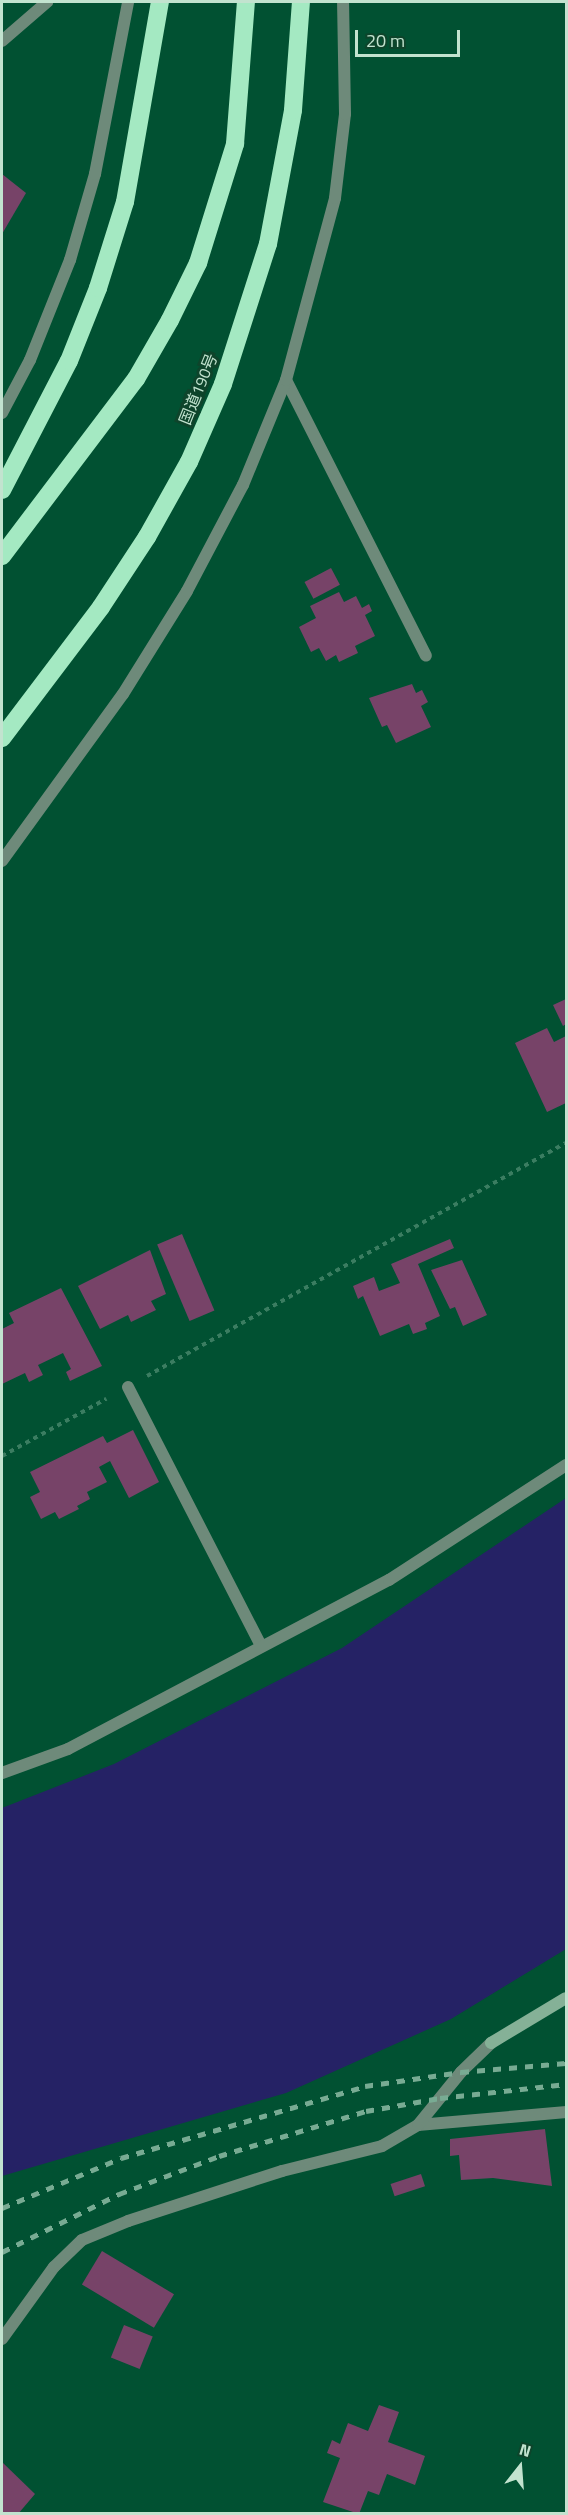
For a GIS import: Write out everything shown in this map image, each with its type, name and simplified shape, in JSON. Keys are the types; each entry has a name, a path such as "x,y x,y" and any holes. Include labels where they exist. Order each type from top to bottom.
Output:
{"highway":[{"path":"2,490 39,423 98,288 125,202 160,2"},
{"path":"2,556 136,379 170,320 198,263 235,144 246,2"},
{"name":"国道190号","path":"2,738 102,607 147,537 189,462 223,384 268,244 293,110 301,2"}],"street":[{"path":"2,41 47,2"},
{"path":"2,413 30,360 70,260 95,174 128,2"},
{"path":"2,861 123,694 187,591 243,485 286,381 335,198 345,114 344,2"},
{"path":"286,381 426,656"},
{"path":"128,1388 261,1646"},
{"path":"2,1773 68,1749 389,1580 567,1465"},
{"path":"2,2339 54,2267 82,2240 128,2221 271,2175 382,2146 418,2125 461,2072 491,2043 567,1998"},
{"path":"418,2125 567,2112"}],"path":[{"path":"2,1456 567,1143"}],"shaded area":[{"path":"566,1498 566,1949 451,2019 286,2093 2,2176 2,1808 114,1764 342,1648"}],"building":[{"path":"2,174 26,193 2,234"},
{"path":"331,568 340,585 313,599 305,582"},
{"path":"339,592 344,602 356,596 362,608 369,604 372,611 365,615 375,636 355,646 358,653 339,662 336,655 326,661 319,648 311,652 299,627 316,618 310,606"},
{"path":"412,684 416,693 422,690 428,702 421,706 431,727 396,743 387,725 382,727 369,698"},
{"path":"566,999 566,1024 563,1026 553,1005"},
{"path":"547,1028 554,1042 566,1036 566,1103 547,1112 515,1043"},
{"path":"182,1234 214,1310 190,1321 157,1245"},
{"path":"450,1239 454,1248 418,1264 440,1316 425,1323 427,1329 413,1334 409,1324 380,1336 363,1296 358,1299 353,1286 374,1277 379,1291 400,1283 391,1264"},
{"path":"150,1250 166,1294 151,1301 156,1310 131,1322 128,1315 100,1329 78,1286"},
{"path":"462,1260 487,1315 463,1326 455,1307 450,1309 431,1270"},
{"path":"61,1288 102,1366 70,1381 66,1372 71,1369 63,1353 38,1365 43,1375 29,1382 25,1373 2,1384 2,1329 14,1323 9,1313"},
{"path":"133,1430 159,1482 129,1498 110,1461 99,1467 107,1482 87,1492 90,1499 77,1506 79,1509 59,1519 55,1512 41,1519 30,1497 40,1492 30,1472 103,1436 107,1443"},
{"path":"545,2129 552,2186 493,2178 461,2180 459,2155 450,2156 450,2139"},
{"path":"421,2174 425,2186 395,2196 391,2184"},
{"path":"102,2251 174,2294 154,2328 82,2284"},
{"path":"124,2325 153,2337 140,2369 111,2357"},
{"path":"379,2405 399,2412 388,2442 425,2456 415,2485 387,2474 379,2495 368,2491 359,2514 323,2502 340,2458 327,2453 332,2440 340,2444 348,2423 368,2431"},
{"path":"2,2462 35,2494 18,2514 2,2514"}],"railway":[{"path":"2,2208 121,2158 365,2086 461,2072 566,2063"},
{"path":"2,2252 119,2194 219,2156 366,2111 440,2098 566,2084"}]}
